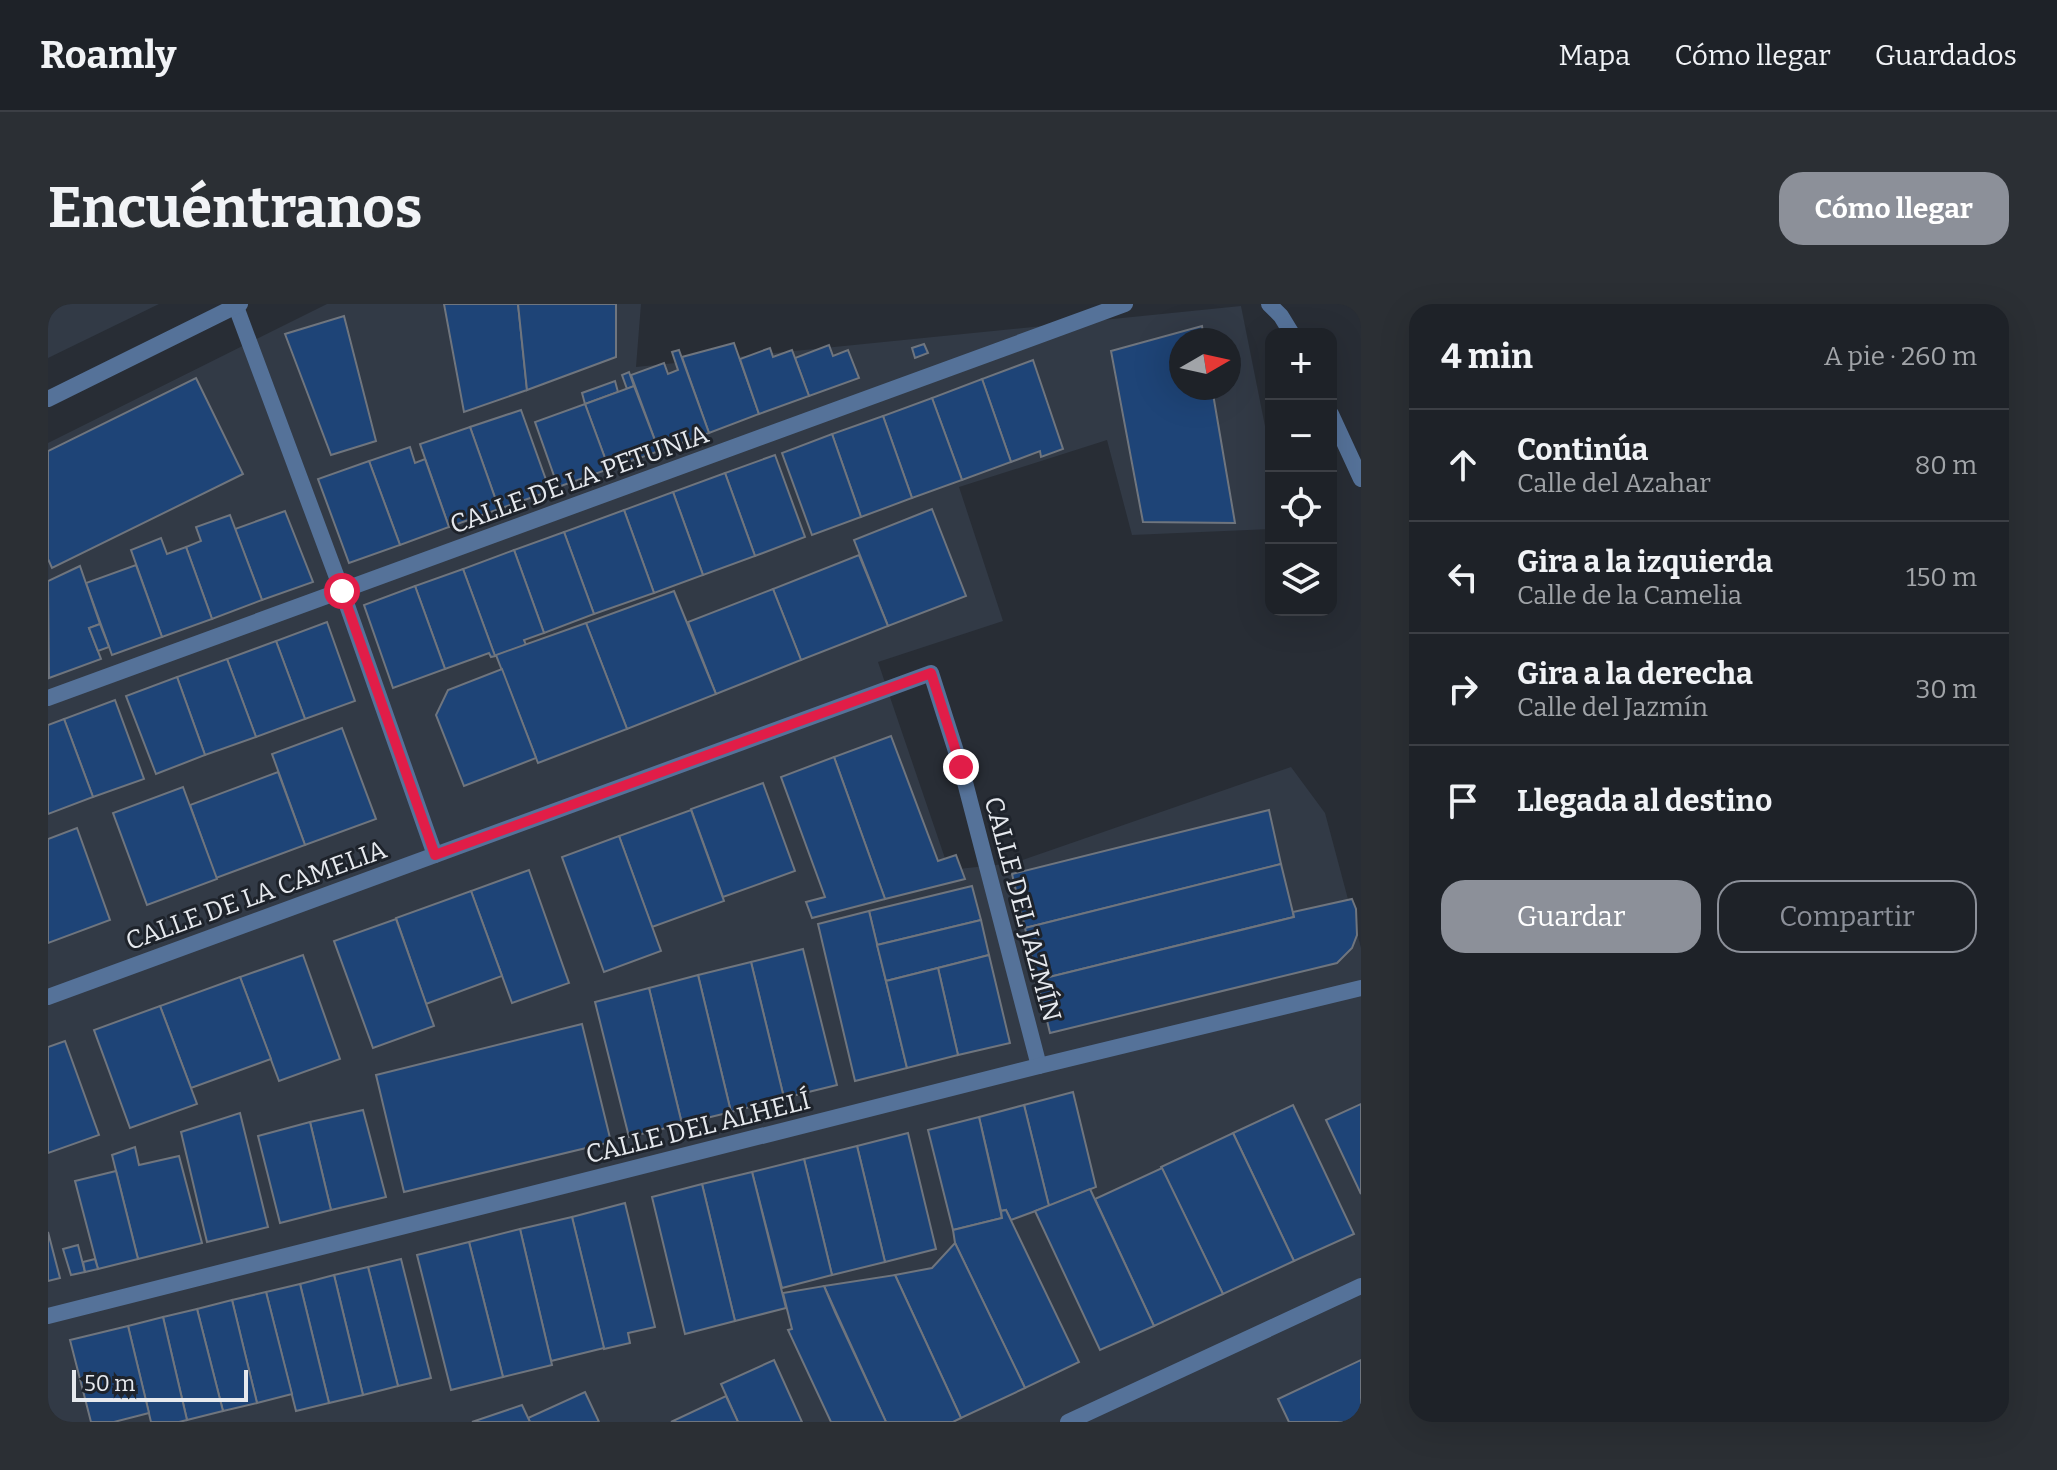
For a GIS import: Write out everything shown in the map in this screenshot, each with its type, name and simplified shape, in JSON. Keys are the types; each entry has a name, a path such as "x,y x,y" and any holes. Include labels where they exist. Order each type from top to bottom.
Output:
{"street":[{"name":"CALLE DE LA PETUNIA","path":"48,698 1125,304"},
{"path":"1269,304 1288,328"},
{"path":"48,399 237,305 435,855"},
{"path":"1337,427 1361,479"},
{"name":"CALLE DE LA CAMELIA","path":"48,997 931,673"},
{"name":"CALLE DEL JAZMÍN","path":"931,673 961,767 1039,1066"},
{"name":"CALLE DEL ALHELÍ","path":"48,1316 1361,988"},
{"path":"1068,1422 1361,1286"}],"shaded area":[{"path":"48,304 159,304 48,358"},
{"path":"327,304 641,304 636,367 1241,306 1265,426 1265,529 1132,535 1107,440 959,487 1003,621 878,662 949,870 1014,863 1291,767 1325,813 1361,948 1361,1422 59,1422 48,1406 48,443"}],"building":[{"path":"444,304 518,304 527,390 464,412"},
{"path":"518,304 616,304 616,357 527,390"},
{"path":"344,316 376,441 331,455 285,334"},
{"path":"1169,335 1169,400 1214,400 1235,523 1143,522 1111,351"},
{"path":"734,343 759,414 709,433 682,357"},
{"path":"924,344 928,353 915,358 912,348"},
{"path":"829,345 833,356 848,350 859,378 809,396 795,358"},
{"path":"770,348 773,357 792,350 809,396 759,414 740,359"},
{"path":"679,350 709,433 659,451 631,375 664,363 668,374 678,370 672,352"},
{"path":"1033,360 1063,449 1041,457 1040,451 1011,462 982,379"},
{"path":"629,372 634,386 627,389 622,375"},
{"path":"196,378 243,474 52,568 48,559 48,451"},
{"path":"982,379 1011,462 962,480 932,398"},
{"path":"615,381 618,392 585,404 582,393"},
{"path":"634,386 659,451 609,469 585,404"},
{"path":"932,398 962,480 912,498 883,416"},
{"path":"585,404 609,469 558,487 535,422"},
{"path":"521,410 550,491 499,509 470,427"},
{"path":"883,416 912,498 861,517 832,434"},
{"path":"470,427 499,509 449,527 420,444"},
{"path":"832,434 861,517 812,535 782,453"},
{"path":"410,447 415,463 425,459 449,527 400,545 369,461"},
{"path":"775,455 805,537 755,556 725,473"},
{"path":"369,461 400,545 349,563 318,479"},
{"path":"725,473 755,556 703,575 673,492"},
{"path":"673,492 703,575 654,593 624,510"},
{"path":"932,509 966,596 888,626 854,540"},
{"path":"624,510 654,593 594,614 564,532"},
{"path":"285,511 313,582 262,600 235,529"},
{"path":"230,515 262,600 212,619 186,547 201,541 196,527"},
{"path":"564,532 594,614 544,633 514,550"},
{"path":"161,538 167,554 186,547 212,619 162,637 131,550"},
{"path":"514,550 544,633 524,640 526,645 495,656 463,569"},
{"path":"859,555 888,626 801,660 773,589"},
{"path":"136,565 162,637 112,655 86,583"},
{"path":"80,566 100,624 89,628 101,659 49,678 48,581"},
{"path":"463,569 495,656 491,657 489,653 445,669 415,586"},
{"path":"415,586 445,669 393,688 364,605"},
{"path":"773,589 801,660 716,694 688,622"},
{"path":"674,591 716,694 627,729 586,623"},
{"path":"327,622 355,701 305,719 276,641"},
{"path":"586,623 627,729 538,763 496,655"},
{"path":"100,624 109,647 98,651 89,628"},
{"path":"276,641 305,719 256,737 227,659"},
{"path":"227,659 256,737 205,755 177,677"},
{"path":"502,669 536,758 464,786 436,715 448,690"},
{"path":"177,677 205,755 156,774 126,696"},
{"path":"115,700 144,779 93,797 64,719"},
{"path":"64,719 93,797 48,814 48,725"},
{"path":"342,728 376,819 305,845 272,754"},
{"path":"891,736 938,861 956,855 965,879 885,899 834,757"},
{"path":"834,757 885,899 812,918 806,902 825,897 781,777"},
{"path":"278,772 305,845 216,878 190,805"},
{"path":"763,783 795,871 723,897 691,809"},
{"path":"183,787 217,879 147,905 113,813"},
{"path":"691,810 724,901 652,927 619,836"},
{"path":"1269,810 1281,864 1025,928 1012,874"},
{"path":"77,828 110,920 48,943 48,839"},
{"path":"619,836 661,951 604,972 562,857"},
{"path":"1281,864 1294,917 1037,980 1025,928"},
{"path":"529,870 569,983 512,1003 471,891"},
{"path":"972,886 981,920 877,945 869,911"},
{"path":"471,891 502,976 426,1004 396,918"},
{"path":"1352,899 1356,909 1357,935 1352,948 1337,963 1050,1033 1037,980 1294,917 1293,912"},
{"path":"869,911 907,1068 855,1081 818,924"},
{"path":"396,919 434,1026 373,1048 334,941"},
{"path":"981,920 989,955 886,981 877,945"},
{"path":"803,949 837,1085 784,1098 751,962"},
{"path":"303,955 340,1059 279,1081 240,977"},
{"path":"989,955 1010,1043 958,1055 938,968"},
{"path":"751,962 784,1098 731,1112 698,975"},
{"path":"938,968 958,1055 907,1068 886,981"},
{"path":"698,975 731,1112 682,1124 649,988"},
{"path":"240,977 271,1059 191,1088 160,1006"},
{"path":"649,988 682,1124 629,1137 595,1002"},
{"path":"160,1006 197,1104 130,1128 94,1030"},
{"path":"582,1024 611,1142 404,1192 376,1075"},
{"path":"65,1041 99,1135 48,1153 48,1047"},
{"path":"1073,1092 1096,1187 1049,1206 1024,1105"},
{"path":"1361,1104 1361,1194 1326,1120"},
{"path":"1024,1105 1049,1206 1011,1220 1006,1210 1001,1211 979,1117"},
{"path":"1293,1105 1354,1234 1294,1261 1233,1133"},
{"path":"363,1110 386,1197 331,1210 310,1122"},
{"path":"240,1113 268,1227 207,1242 181,1132"},
{"path":"979,1117 1002,1218 953,1230 928,1130"},
{"path":"310,1122 331,1210 280,1223 258,1136"},
{"path":"908,1133 936,1249 885,1262 857,1146"},
{"path":"1233,1133 1294,1261 1223,1294 1161,1167"},
{"path":"857,1146 885,1262 832,1275 804,1159"},
{"path":"135,1147 139,1165 179,1156 202,1243 138,1259 112,1155"},
{"path":"804,1159 832,1275 782,1288 752,1172"},
{"path":"1162,1168 1223,1294 1154,1326 1095,1199"},
{"path":"116,1171 138,1259 98,1269 75,1181"},
{"path":"752,1172 786,1308 735,1321 702,1184"},
{"path":"702,1184 735,1321 685,1334 652,1197"},
{"path":"1090,1189 1154,1326 1100,1350 1035,1211"},
{"path":"625,1203 655,1327 628,1333 630,1343 604,1349 572,1217"},
{"path":"1006,1210 1079,1362 1025,1388 955,1243 953,1230 1002,1218 1001,1211"},
{"path":"572,1217 604,1348 551,1361 520,1229"},
{"path":"520,1229 552,1365 503,1377 469,1242"},
{"path":"48,1232 60,1278 48,1281"},
{"path":"469,1242 503,1377 451,1390 417,1255"},
{"path":"955,1243 1025,1388 961,1418 895,1275 932,1268"},
{"path":"78,1245 85,1272 71,1275 63,1249"},
{"path":"95,1259 98,1269 85,1272 83,1262"},
{"path":"401,1259 431,1378 398,1386 368,1267"},
{"path":"368,1267 398,1386 363,1395 334,1275"},
{"path":"334,1275 363,1395 329,1403 300,1284"},
{"path":"895,1275 961,1418 953,1422 886,1422 824,1286"},
{"path":"300,1284 329,1403 296,1411 266,1292"},
{"path":"824,1286 886,1422 831,1422 788,1330 792,1329 783,1293"},
{"path":"266,1292 292,1394 257,1403 232,1300"},
{"path":"232,1300 257,1403 223,1411 197,1309"},
{"path":"197,1309 223,1411 187,1420 163,1317"},
{"path":"163,1317 187,1420 179,1422 151,1422 128,1326"},
{"path":"128,1326 149,1413 114,1422 91,1422 70,1340"},
{"path":"774,1360 802,1422 738,1422 721,1384"},
{"path":"1361,1360 1361,1422 1289,1422 1278,1399"},
{"path":"585,1392 599,1422 530,1422 528,1418"},
{"path":"726,1396 738,1422 671,1422"},
{"path":"522,1405 530,1422 472,1422"}],"route":[{"path":"342,591 435,855 931,673 961,767"}]}
